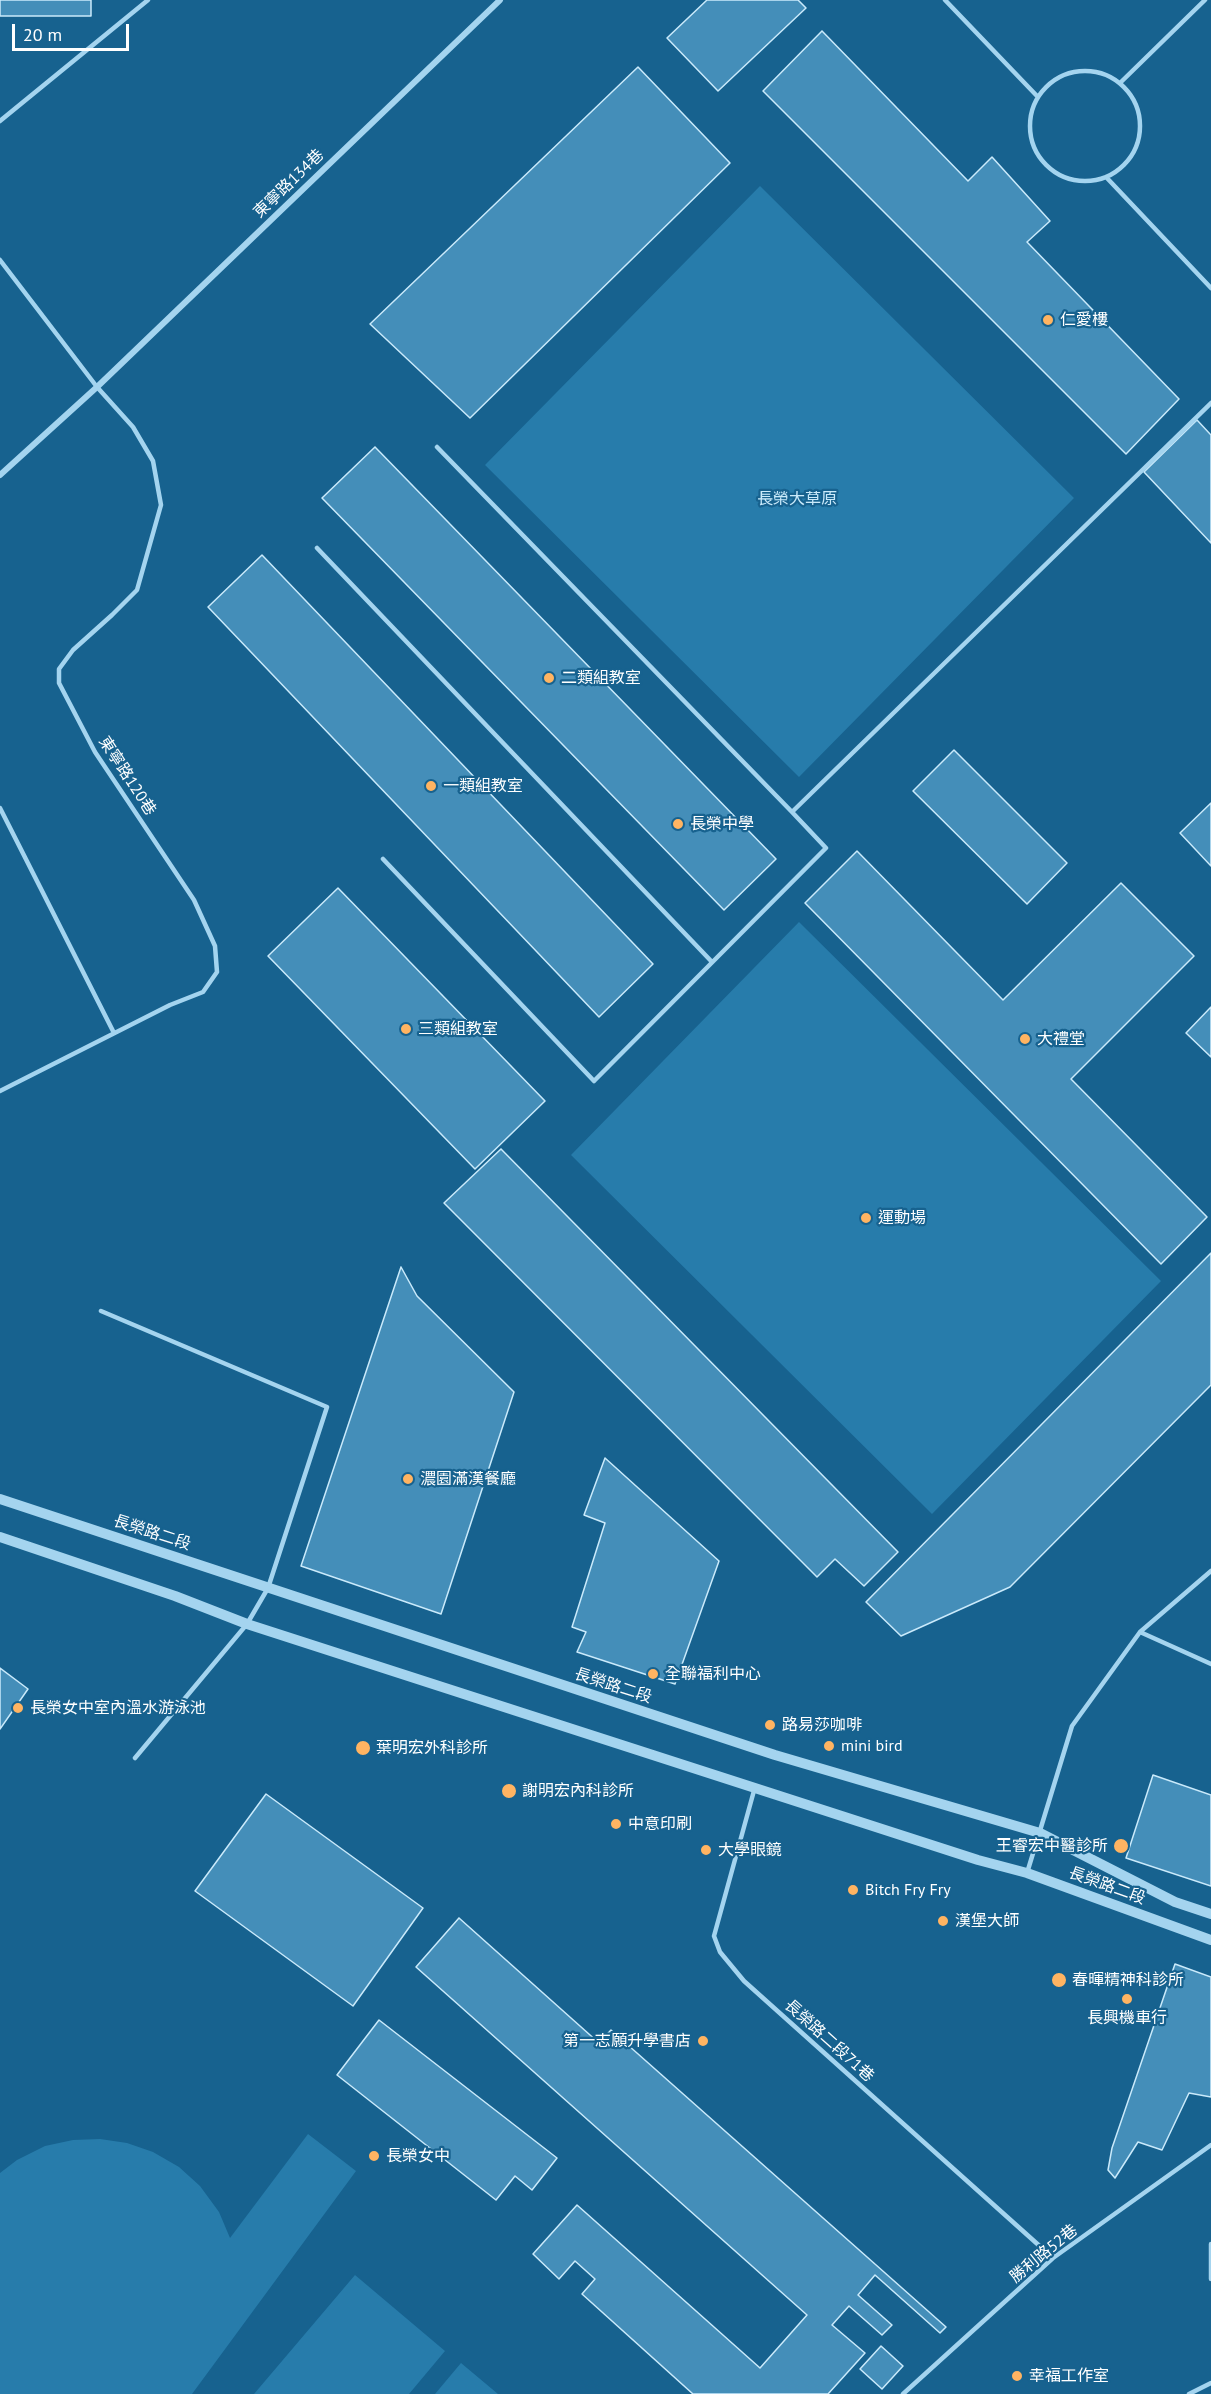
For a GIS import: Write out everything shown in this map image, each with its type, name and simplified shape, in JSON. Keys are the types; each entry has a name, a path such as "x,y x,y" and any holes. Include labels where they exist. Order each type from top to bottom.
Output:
{"street":[{"name":"東寧路134巷","path":"0,475 97,387 500,0"},
{"name":"長榮路二段","path":"0,1499 775,1755 1040,1833 1175,1902 1211,1914"},
{"name":"長榮路二段","path":"0,1537 175,1596 247,1624 978,1860 1027,1873 1211,1940"}],"lane":[{"path":"0,121 148,0"},
{"path":"945,0 1037,96"},
{"path":"1120,83 1205,0"},
{"path":"1085,70 1104,74 1120,83 1133,98 1140,116 1140,135 1134,153 1122,168 1106,177 1089,182 1072,180 1056,173 1042,162 1033,147 1029,130 1031,112 1037,96 1050,82 1067,73 1085,70"},
{"path":"1106,177 1211,288"},
{"path":"0,260 97,387"},
{"name":"東寧路120巷","path":"0,1091 170,1005 203,992 217,972 215,946 194,900 95,752 58,683 59,669 73,650 137,590 161,505 153,461 133,427 97,387"},
{"path":"792,812 1211,403"},
{"path":"383,860 594,1081 825,848 437,447"},
{"path":"317,548 712,962"},
{"path":"0,808 114,1033"},
{"path":"101,1311 327,1407 268,1588 247,1624 135,1758"},
{"path":"1027,1873 1072,1726 1140,1632 1211,1571"},
{"path":"1140,1632 1211,1664"},
{"name":"長榮路二段71巷","path":"755,1787 714,1936 720,1952 744,1981 1053,2258"},
{"name":"勝利路52巷","path":"903,2394 1053,2258 1211,2145"},
{"path":"1211,2244 1211,2279"},
{"path":"1189,2394 1211,2383"}],"green space":[{"name":"長榮大草原","path":"760,186 1074,498 799,777 485,465"},
{"name":"運動場","path":"799,922 1161,1281 932,1514 571,1155"},
{"path":"308,2134 356,2171 192,2394 0,2394 0,2173 17,2160 45,2146 73,2140 100,2139 127,2143 153,2152 179,2167 200,2186 219,2212 230,2238"},
{"path":"355,2275 445,2351 409,2394 254,2394"},
{"path":"461,2363 498,2394 435,2394"}],"building":[{"path":"0,0 91,0 91,16 0,16"},
{"path":"707,0 798,0 806,8 718,91 667,38"},
{"name":"仁愛樓","path":"822,31 968,181 992,157 1050,221 1027,242 1179,399 1126,454 763,91"},
{"path":"638,67 730,163 470,418 370,324"},
{"path":"1197,420 1211,435 1211,543 1144,472"},
{"name":"二類組教室","path":"375,447 776,859 724,910 322,498"},
{"name":"一類組教室","path":"262,555 653,964 599,1017 208,607"},
{"path":"954,750 1067,863 1027,904 913,791"},
{"path":"1211,803 1211,866 1180,833"},
{"name":"大禮堂","path":"857,851 1003,1000 1121,883 1194,956 1071,1079 1207,1217 1161,1264 805,903"},
{"name":"三類組教室","path":"338,888 545,1101 475,1169 268,956"},
{"path":"1211,1007 1211,1057 1186,1033"},
{"path":"501,1149 898,1552 864,1586 835,1559 817,1577 444,1203"},
{"path":"1211,1253 1211,1385 1010,1587 901,1636 866,1602"},
{"name":"濃園滿漢餐廳","path":"401,1267 417,1296 514,1392 441,1614 301,1566"},
{"path":"605,1458 719,1561 675,1684 577,1652 586,1632 572,1627 605,1523 584,1515"},
{"path":"0,1668 28,1689 0,1729"},
{"path":"1153,1775 1211,1795 1211,1886 1126,1858"},
{"path":"266,1794 423,1908 353,2006 195,1891"},
{"path":"459,1918 599,2043 611,2030 946,2327 940,2333 875,2275 858,2295 892,2325 882,2335 849,2306 832,2325 865,2353 828,2394 693,2394 582,2294 595,2279 575,2261 559,2279 533,2254 577,2205 760,2368 807,2315 416,1967"},
{"path":"1175,1964 1211,1977 1211,2097 1189,2093 1162,2150 1138,2142 1115,2178 1108,2170 1112,2148"},
{"path":"379,2020 557,2158 532,2190 515,2176 496,2200 337,2075"},
{"path":"881,2346 903,2366 882,2389 860,2369"}],"place":[{"name":"仁愛樓","path":"1048,320"},
{"name":"二類組教室","path":"549,678"},
{"name":"一類組教室","path":"431,786"},
{"name":"長榮中學","path":"678,824"},
{"name":"三類組教室","path":"406,1029"},
{"name":"大禮堂","path":"1025,1039"},
{"name":"運動場","path":"866,1218"},
{"name":"濃園滿漢餐廳","path":"408,1479"},
{"name":"全聯福利中心","path":"653,1674"},
{"name":"長榮女中室內溫水游泳池","path":"18,1708"},
{"name":"路易莎咖啡","path":"770,1725"},
{"name":"mini bird","path":"829,1746"},
{"name":"葉明宏外科診所","path":"363,1748"},
{"name":"謝明宏內科診所","path":"509,1791"},
{"name":"中意印刷","path":"616,1824"},
{"name":"王睿宏中醫診所","path":"1121,1846"},
{"name":"大學眼鏡","path":"706,1850"},
{"name":"Bitch Fry Fry","path":"853,1890"},
{"name":"漢堡大師","path":"943,1921"},
{"name":"春暉精神科診所","path":"1059,1980"},
{"name":"長興機車行","path":"1127,1999"},
{"name":"第一志願升學書店","path":"703,2041"},
{"name":"長榮女中","path":"374,2156"},
{"name":"幸福工作室","path":"1017,2376"}]}
